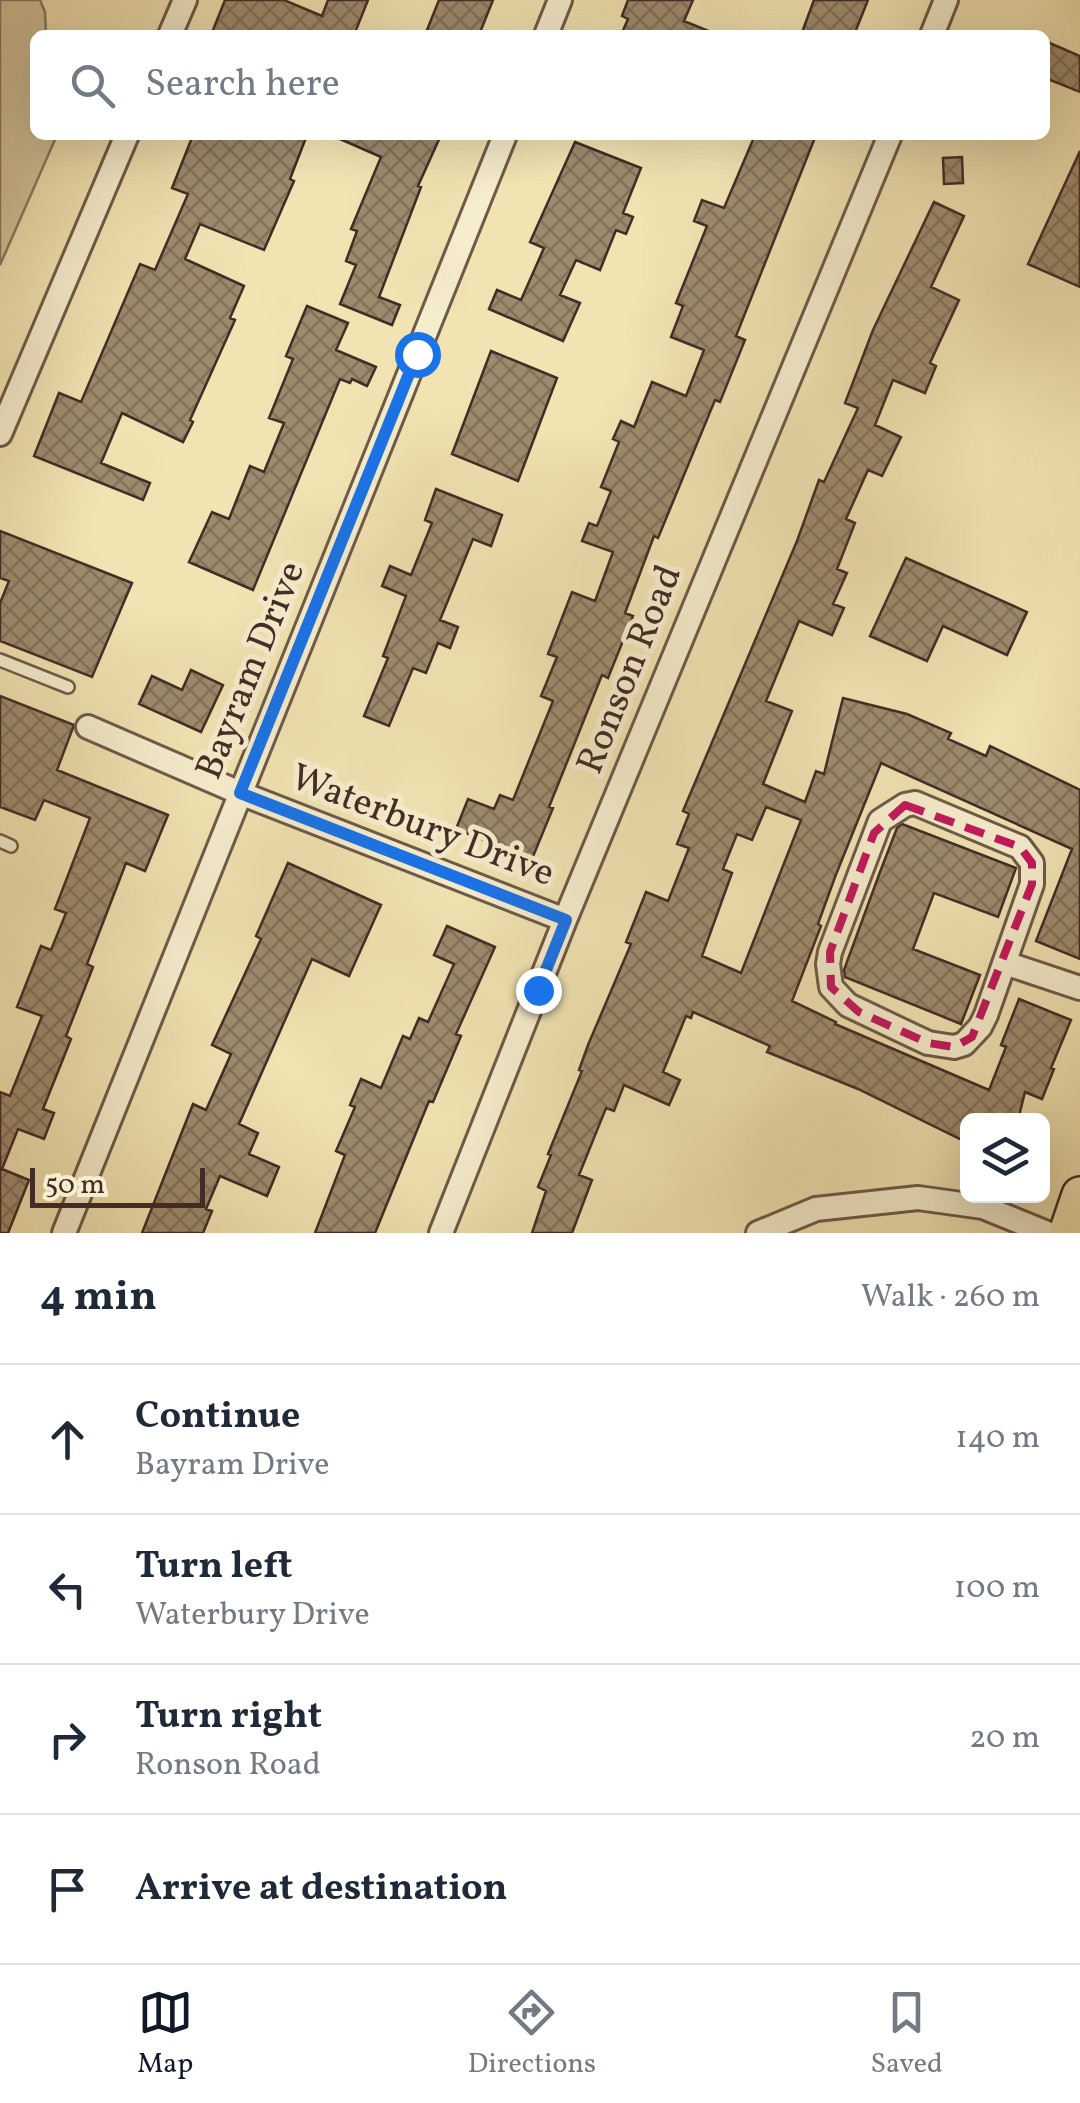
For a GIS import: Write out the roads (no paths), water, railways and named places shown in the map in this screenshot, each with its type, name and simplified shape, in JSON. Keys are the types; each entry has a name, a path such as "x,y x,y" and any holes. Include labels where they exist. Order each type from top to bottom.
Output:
{"street":[{"path":"172,30 185,0"},
{"path":"548,30 560,0"},
{"path":"934,30 946,0"},
{"path":"0,434 125,140"},
{"name":"Bayram Drive","path":"64,1233 504,140"},
{"name":"Ronson Road","path":"440,1233 888,140"},
{"name":"Waterbury Drive","path":"88,728 240,793 566,920"},
{"path":"915,803 1020,848 1032,863 1032,884 1004,963 980,1028 964,1044 954,1047 928,1043 859,1012 840,998 832,986 830,952 880,821 896,809 915,803"},
{"path":"1004,963 1080,988"},
{"path":"758,1233 816,1209 918,1198 1070,1218"}],"lane":[{"path":"0,660 68,687"}]}
